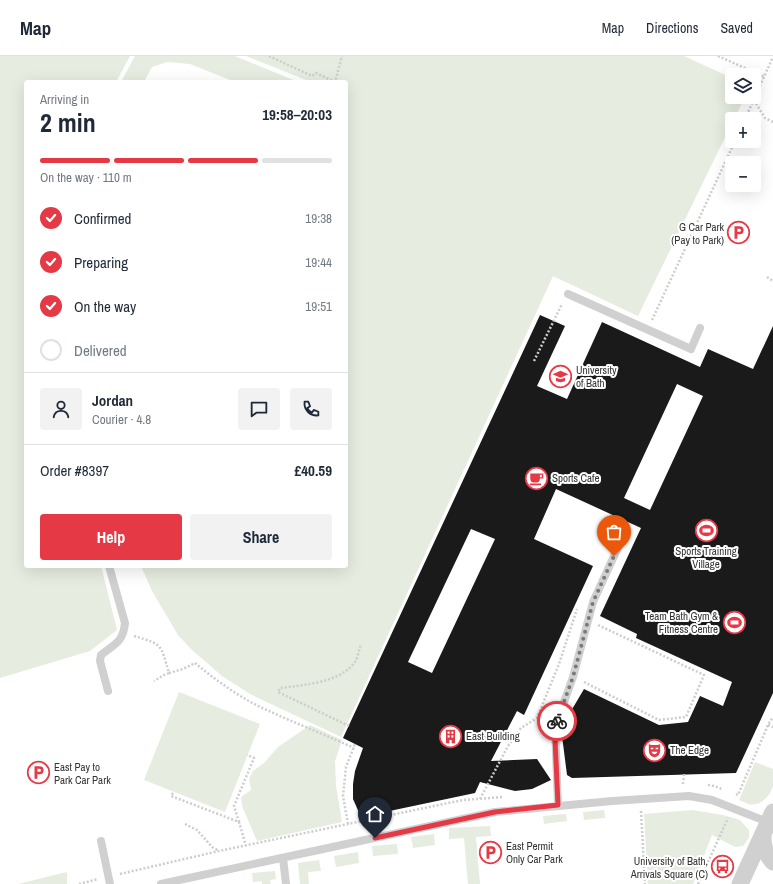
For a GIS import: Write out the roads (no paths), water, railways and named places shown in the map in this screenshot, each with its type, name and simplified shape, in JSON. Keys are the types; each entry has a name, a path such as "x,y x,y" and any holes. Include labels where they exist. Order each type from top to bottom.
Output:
{"street":[{"path":"768,823 762,846 773,862"},
{"path":"740,884 768,823"}],"lane":[{"path":"568,294 648,329 691,350 700,328"},
{"path":"558,805 555,726 573,677 593,602 620,543"},
{"path":"108,691 100,661 101,655 120,641 124,632 125,623 110,568"},
{"path":"161,884 495,812 558,805 689,796 712,800 768,823"},
{"path":"101,841 109,880"},
{"path":"283,858 286,884"}],"place":[{"name":"G Car Park (Pay to Park)","path":"739,233"},
{"name":"University of Bath","path":"560,376"},
{"name":"Sports Cafe","path":"536,478"},
{"name":"Sports Training Village","path":"706,531"},
{"name":"Team Bath Gym & Fitness Centre","path":"734,622"},
{"name":"East Building","path":"450,736"},
{"name":"The Edge","path":"655,750"},
{"name":"East Pay to Park Car Park","path":"39,773"},
{"name":"East Permit Only Car Park","path":"491,852"},
{"name":"University of Bath, Arrivals Square (C)","path":"723,867"}]}
